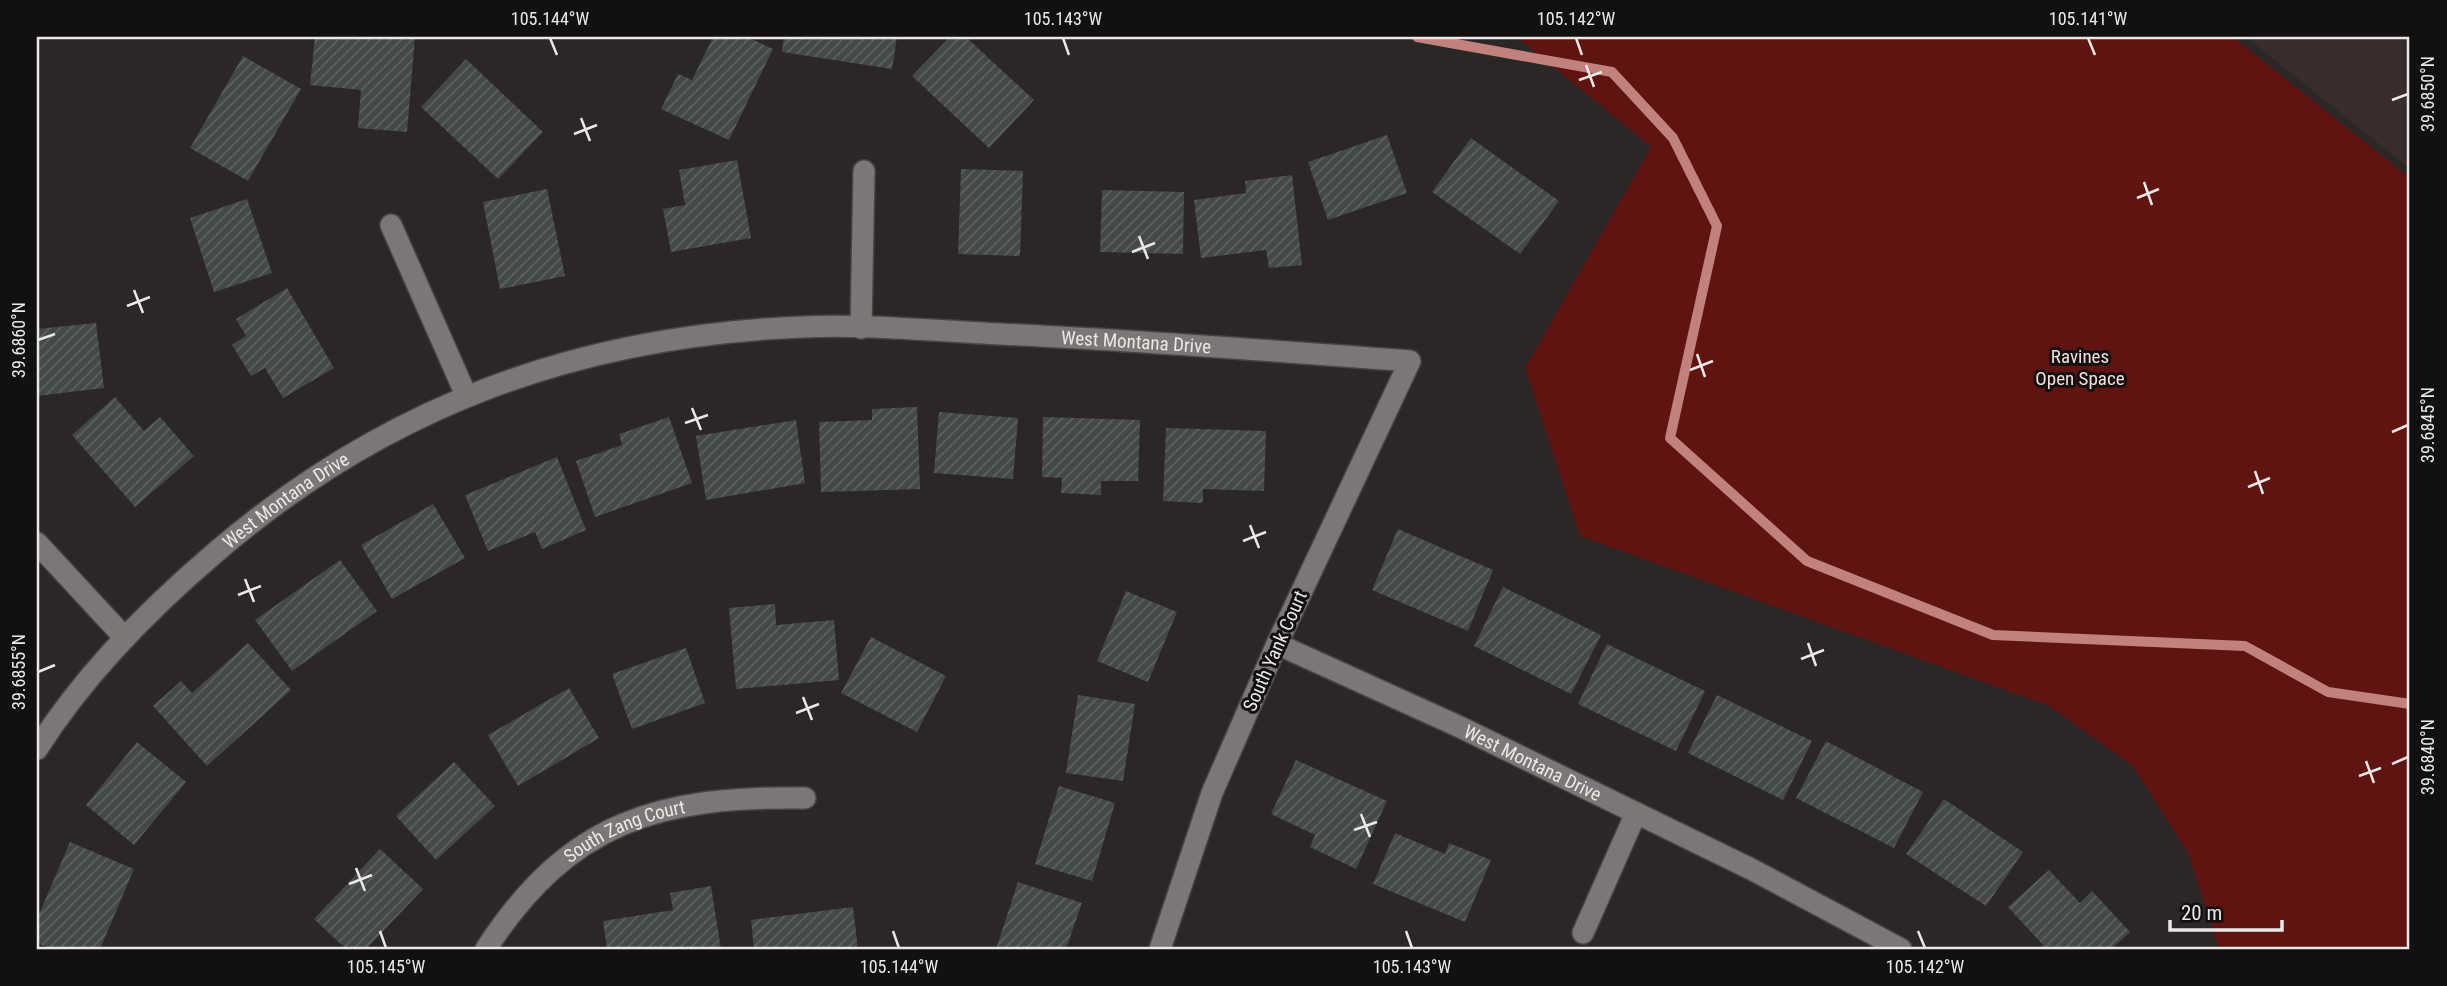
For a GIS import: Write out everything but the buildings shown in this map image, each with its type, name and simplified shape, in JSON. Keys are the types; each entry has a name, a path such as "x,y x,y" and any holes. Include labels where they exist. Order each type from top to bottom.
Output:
{"street":[{"path":"861,328 864,171"},
{"path":"391,225 466,395"},
{"name":"West Montana Drive","path":"37,749 86,683 125,638 186,578 292,492 410,420 466,395 529,373 665,342 790,328 861,328 1117,339 1410,361"},
{"name":"South Yank Court","path":"1160,949 1212,793 1277,643 1410,361"},
{"path":"37,542 125,638"},
{"name":"West Montana Drive","path":"1277,643 1460,727 1636,813 1831,909 1901,949"},
{"name":"South Zang Court","path":"486,949 509,915 540,881 573,853 613,827 660,809 719,799 805,797"},
{"path":"1583,933 1636,813"}],"shaded area":[{"path":"2246,37 2410,37 2410,169"}],"green space":[{"name":"Ravines Open Space","path":"1517,37 2233,37 2410,178 2410,949 2219,949 2188,853 2133,766 2049,706 1580,536 1525,368 1651,147"}],"waterway":[{"path":"1417,37 1612,72 1673,138 1717,226 1670,438 1807,561 1993,635 2245,646 2328,692 2410,704"}]}
